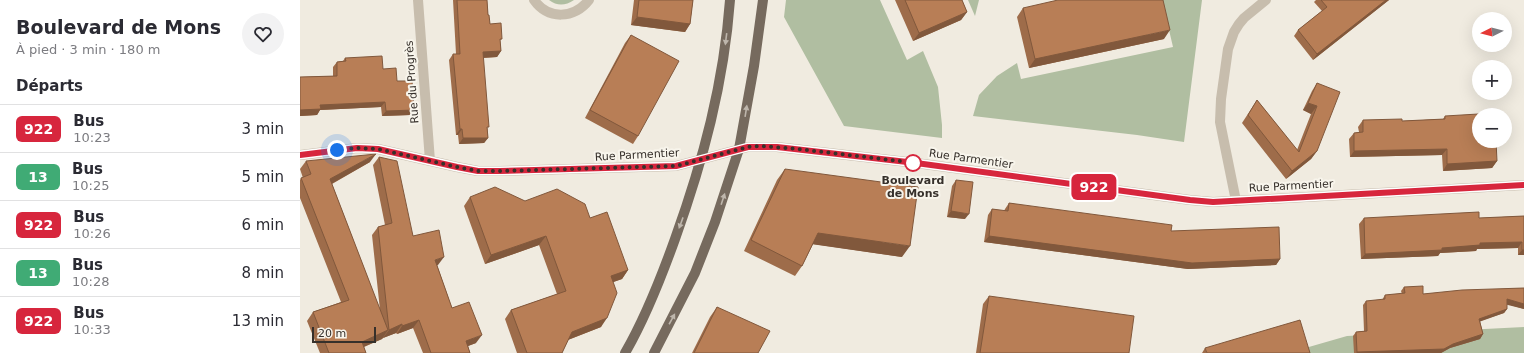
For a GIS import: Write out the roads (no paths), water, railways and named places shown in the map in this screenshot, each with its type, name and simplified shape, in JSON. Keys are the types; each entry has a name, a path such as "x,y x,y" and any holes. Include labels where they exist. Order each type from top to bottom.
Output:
{"main road":[{"path":"626,353 653,296 686,208 702,160 722,69 730,0"},
{"path":"654,353 695,273 715,222 739,149 754,66 763,0"}],"street":[{"name":"Rue du Progrès","path":"418,0 430,162"},
{"path":"534,0 537,5 546,12 561,15 576,11 589,0"},
{"path":"1236,201 1220,122 1221,99 1228,49 1234,32 1239,24 1266,0"},
{"name":"Rue Parmentier","path":"300,155 357,148 378,149 430,162 478,171 500,171 676,166 739,149 760,146 798,149 1190,200 1236,201 1524,185"}],"place":[{"name":"Boulevard de Mons","path":"913,163"}]}
